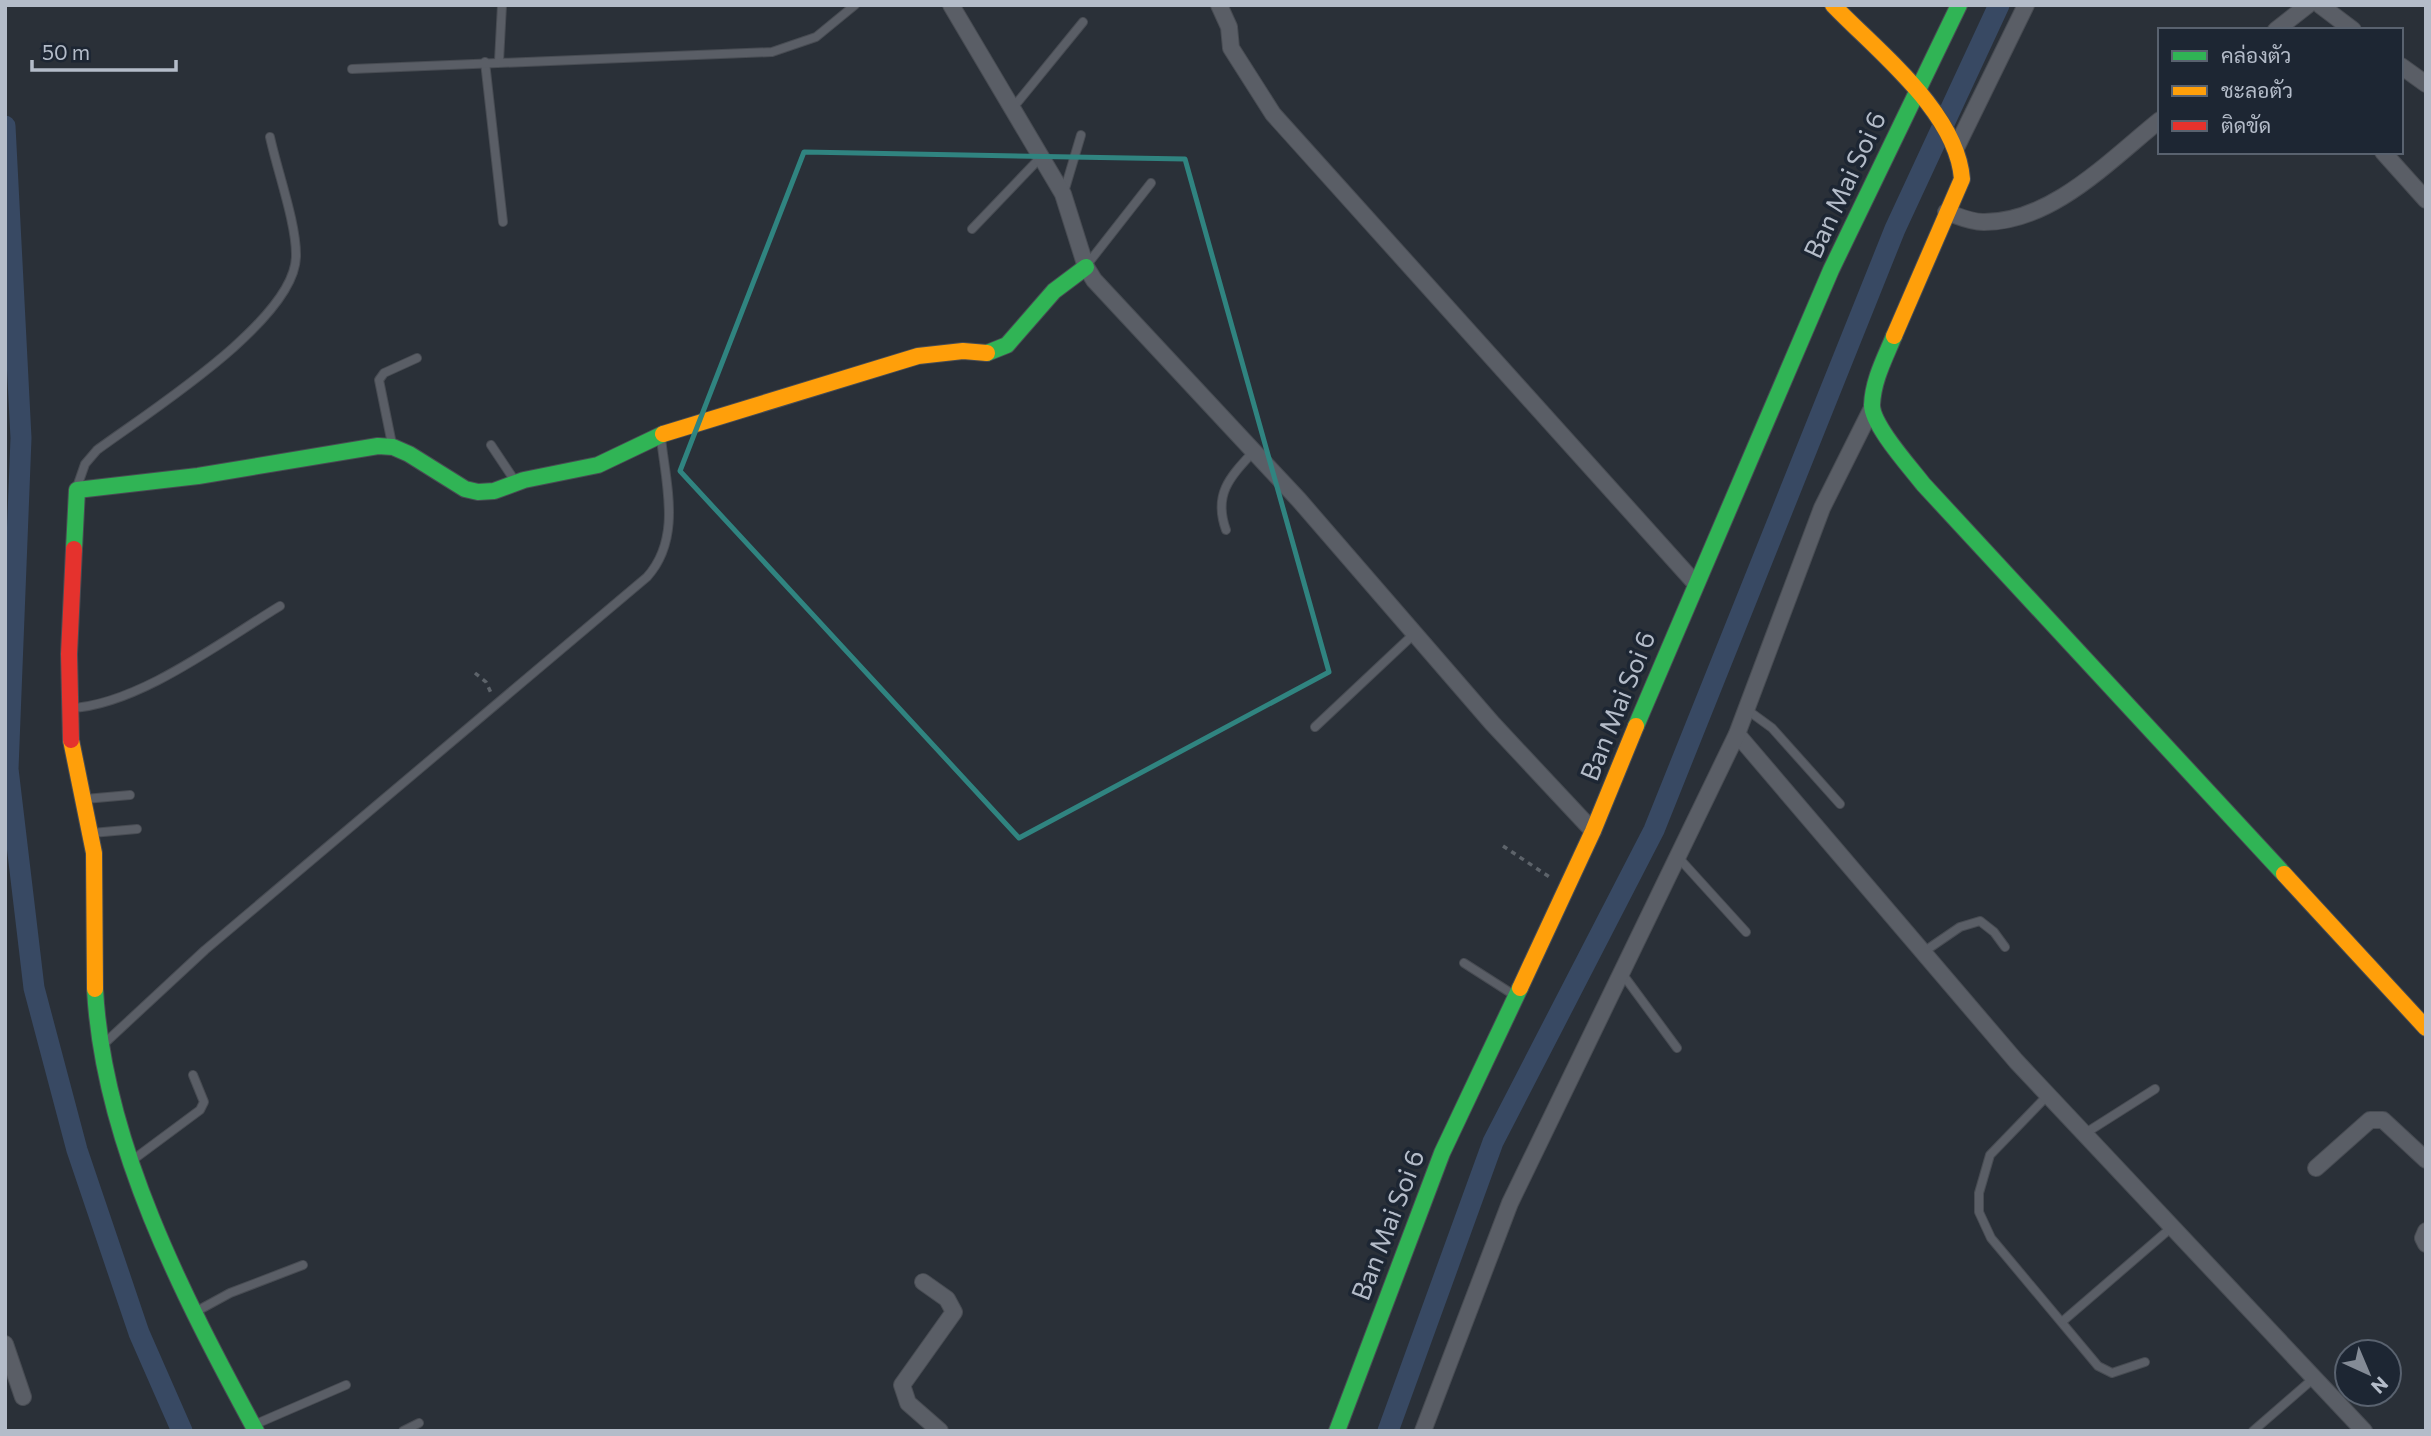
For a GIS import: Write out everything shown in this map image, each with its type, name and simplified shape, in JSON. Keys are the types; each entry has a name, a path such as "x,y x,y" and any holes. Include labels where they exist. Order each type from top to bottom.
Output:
{"street":[{"path":"951,5 1063,194 1086,267 1254,451 1509,742 1593,831"},
{"path":"1219,5 1229,27 1231,48 1273,114 1695,583"},
{"path":"1423,1431 1510,1203 1737,734 1822,508 1872,408 1877,376 1962,179 1952,142 1921,99 1833,5"},
{"name":"Ban Mai Soi 6","path":"1338,1431 1442,1153 1593,831 1695,583 1831,271 1921,99 1959,5"},
{"path":"1952,142 2026,5"},
{"path":"2279,28 2308,5"},
{"path":"2320,5 2350,28"},
{"path":"2403,67 2426,84"},
{"path":"1946,212 1986,222 2026,215 2072,190 2158,122"},
{"path":"2384,154 2426,201"},
{"path":"255,1428 167,1255 131,1161 103,1044 97,1012 94,854 72,750 77,490 198,476 378,446 393,447 465,489 494,491 517,483 598,465 660,435 918,356 963,351 990,353 1007,345 1054,291 1086,267"},
{"path":"1872,408 1885,433 1923,484 2426,1028"},
{"path":"1737,734 1922,953 2048,1095 2364,1431"},
{"path":"2316,1168 2370,1120 2383,1120 2426,1160"},
{"path":"2426,1231 2423,1238 2426,1244"},
{"path":"923,1282 947,1299 954,1312 902,1385 908,1403 940,1431"},
{"path":"5,1344 23,1397"}],"lane":[{"path":"499,61 502,5"},
{"path":"352,69 772,52 816,37 855,5"},
{"path":"1013,109 1083,22"},
{"path":"485,62 503,222"},
{"path":"1063,194 1081,135"},
{"path":"77,490 85,464 97,450 229,352 265,317 290,283 296,258 294,237 270,137"},
{"path":"972,229 1040,158"},
{"path":"1086,267 1151,183"},
{"path":"393,447 379,380 384,373 417,358"},
{"path":"103,1044 205,950 489,709 586,632 661,561 669,521 660,435"},
{"path":"491,445 517,483"},
{"path":"1226,530 1220,513 1223,493 1229,478 1254,451"},
{"path":"71,708 94,707 140,687 206,653 280,606"},
{"path":"1315,727 1415,633"},
{"path":"1746,709 1772,728 1840,804"},
{"path":"82,799 130,795"},
{"path":"89,833 136,829"},
{"path":"1677,856 1746,932"},
{"path":"1922,953 1960,927 1980,921 1994,932 2005,947"},
{"path":"1464,963 1514,995"},
{"path":"1621,971 1678,1048"},
{"path":"131,1161 200,1110 204,1102 193,1075"},
{"path":"2084,1134 2155,1089"},
{"path":"2048,1095 1990,1155 1979,1193 1979,1212 1991,1238 2098,1366 2112,1373 2145,1362"},
{"path":"2063,1321 2172,1227"},
{"path":"195,1312 230,1293 303,1265"},
{"path":"2253,1431 2314,1378"},
{"path":"255,1428 346,1385"},
{"path":"403,1431 419,1423"}],"path":[{"path":"475,673 486,682 491,695 489,709"},
{"path":"1503,846 1567,888"}],"highlighted area":[{"path":"804,152 1185,159 1329,672 1019,838 680,471"}],"waterway":[{"path":"1388,1431 1493,1142 1654,830 1895,229 1999,5"},
{"path":"5,126 21,438 8,769 34,988 77,1150 139,1333 182,1431"}],"traffic: fast":[{"path":"1636,726 1831,270 1959,5"},
{"path":"987,353 1007,345 1054,291 1086,267"},
{"path":"1894,336 1877,378 1872,405 1878,423 1893,446 1923,484 2284,874"},
{"path":"74,549 77,490 198,476 378,446 393,447 409,454 465,489 494,491 524,480 598,465 663,434"},
{"path":"1337,1431 1442,1153 1520,988"},
{"path":"95,989 101,1047 113,1104 130,1161 151,1218 176,1273 256,1431"}],"traffic: slow":[{"path":"1833,5 1892,63 1931,107 1957,154 1962,179 1894,336"},
{"path":"663,434 918,356 963,351 987,353"},
{"path":"1520,988 1593,831 1636,726"},
{"path":"71,740 94,853 95,989"},
{"path":"2284,874 2426,1028"}],"traffic: jam":[{"path":"71,740 69,654 74,549"}]}
